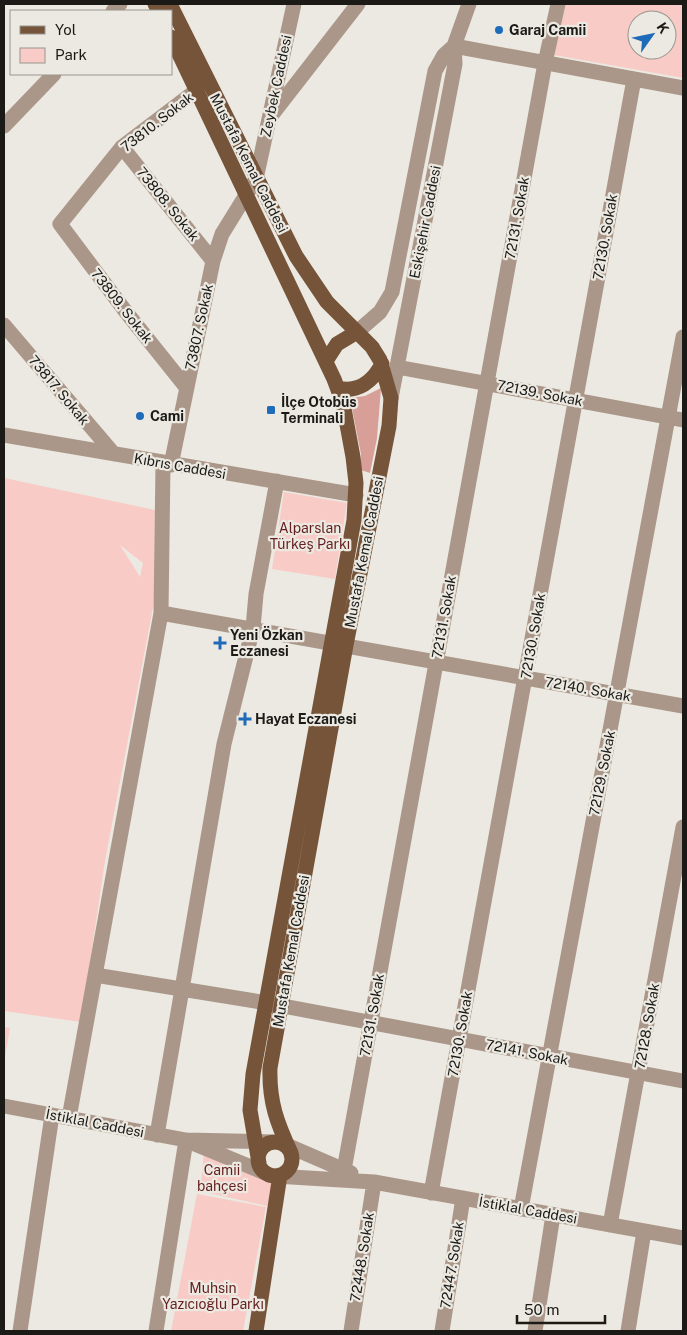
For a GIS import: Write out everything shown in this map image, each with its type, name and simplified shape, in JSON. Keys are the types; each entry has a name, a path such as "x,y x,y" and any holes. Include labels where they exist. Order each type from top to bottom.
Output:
{"main road":[{"name":"Mustafa Kemal Caddesi","path":"170,4 256,179 309,276 327,302 372,348 382,364 391,398 389,426 339,644 274,1004 251,1093 250,1110 259,1163"},
{"name":"Mustafa Kemal Caddesi","path":"172,39 338,388 348,428 356,495 339,644"},
{"path":"326,361 337,344 356,332"},
{"path":"338,388 344,390 362,386 375,376 382,364"},
{"name":"Mustafa Kemal Caddesi","path":"274,1004 270,1083 274,1117 284,1146"},
{"path":"268,1143 284,1146 289,1168 276,1175 261,1168 259,1163 260,1151 268,1143"},
{"path":"256,1331 276,1175"}],"street":[{"name":"Zeybek Caddesi","path":"246,196 256,179 294,4"},
{"path":"269,119 358,4"},
{"path":"468,4 454,46 683,88"},
{"name":"72131. Sokak","path":"344,1170 545,63 558,4"},
{"name":"Eskişehir Caddesi","path":"356,332 380,312 392,292 434,71 444,56 454,46"},
{"name":"Eskişehir Caddesi","path":"391,398 455,64 454,46"},
{"path":"4,126 53,75"},
{"name":"72130. Sokak","path":"432,1193 634,79"},
{"name":"73810. Sokak","path":"60,224 122,147 197,90"},
{"name":"73808. Sokak","path":"122,147 213,261"},
{"name":"73807. Sokak","path":"69,1118 161,613 167,464 186,387 213,261 222,234 246,196"},
{"name":"73809. Sokak","path":"60,224 126,312 186,387"},
{"name":"73817. Sokak","path":"4,325 114,454"},
{"name":"72129. Sokak","path":"521,1209 617,694 676,419 683,337"},
{"name":"72139. Sokak","path":"397,367 676,419"},
{"name":"Kıbrıs Caddesi","path":"4,435 356,495"},
{"path":"158,1135 180,989 224,744 253,628 256,594 277,481"},
{"name":"72140. Sokak","path":"161,613 683,706"},
{"name":"72128. Sokak","path":"610,1225 683,828"},
{"name":"72141. Sokak","path":"95,974 274,1004 683,1081"},
{"name":"İstiklal Caddesi","path":"4,1106 186,1140 254,1141 284,1146 374,1182"},
{"path":"20,1331 52,1115"},
{"path":"156,1331 186,1140"},
{"name":"İstiklal Caddesi","path":"186,1140 276,1175 374,1182 683,1238"},
{"name":"72448. Sokak","path":"350,1331 374,1182"},
{"name":"72447. Sokak","path":"442,1331 463,1198"},
{"path":"535,1331 553,1215"},
{"path":"628,1331 644,1231"}],"green space":[{"path":"565,4 683,4 683,78 554,55"},
{"path":"4,478 155,510 154,602 105,861 81,1022 4,1011","holes":["120,545 143,563 140,577"]},
{"name":"Alparslan Türkeş Parkı","path":"284,492 347,503 335,579 272,569"},
{"path":"4,1027 10,1028 4,1063"},
{"name":"Camii bahçesi","path":"204,1153 274,1177 267,1206 200,1191"},
{"name":"Muhsin Yazıcıoğlu Parkı","path":"197,1194 266,1207 243,1331 171,1331"}],"shaded area":[{"path":"381,388 377,438 370,473 361,470 361,454 350,398 365,396"}],"place":[{"name":"Garaj Camii","path":"499,30"},
{"name":"İlçe Otobüs Terminali","path":"271,410"},
{"name":"Cami","path":"140,416"},
{"name":"Yeni Özkan Eczanesi","path":"220,643"},
{"name":"Hayat Eczanesi","path":"245,719"}]}
